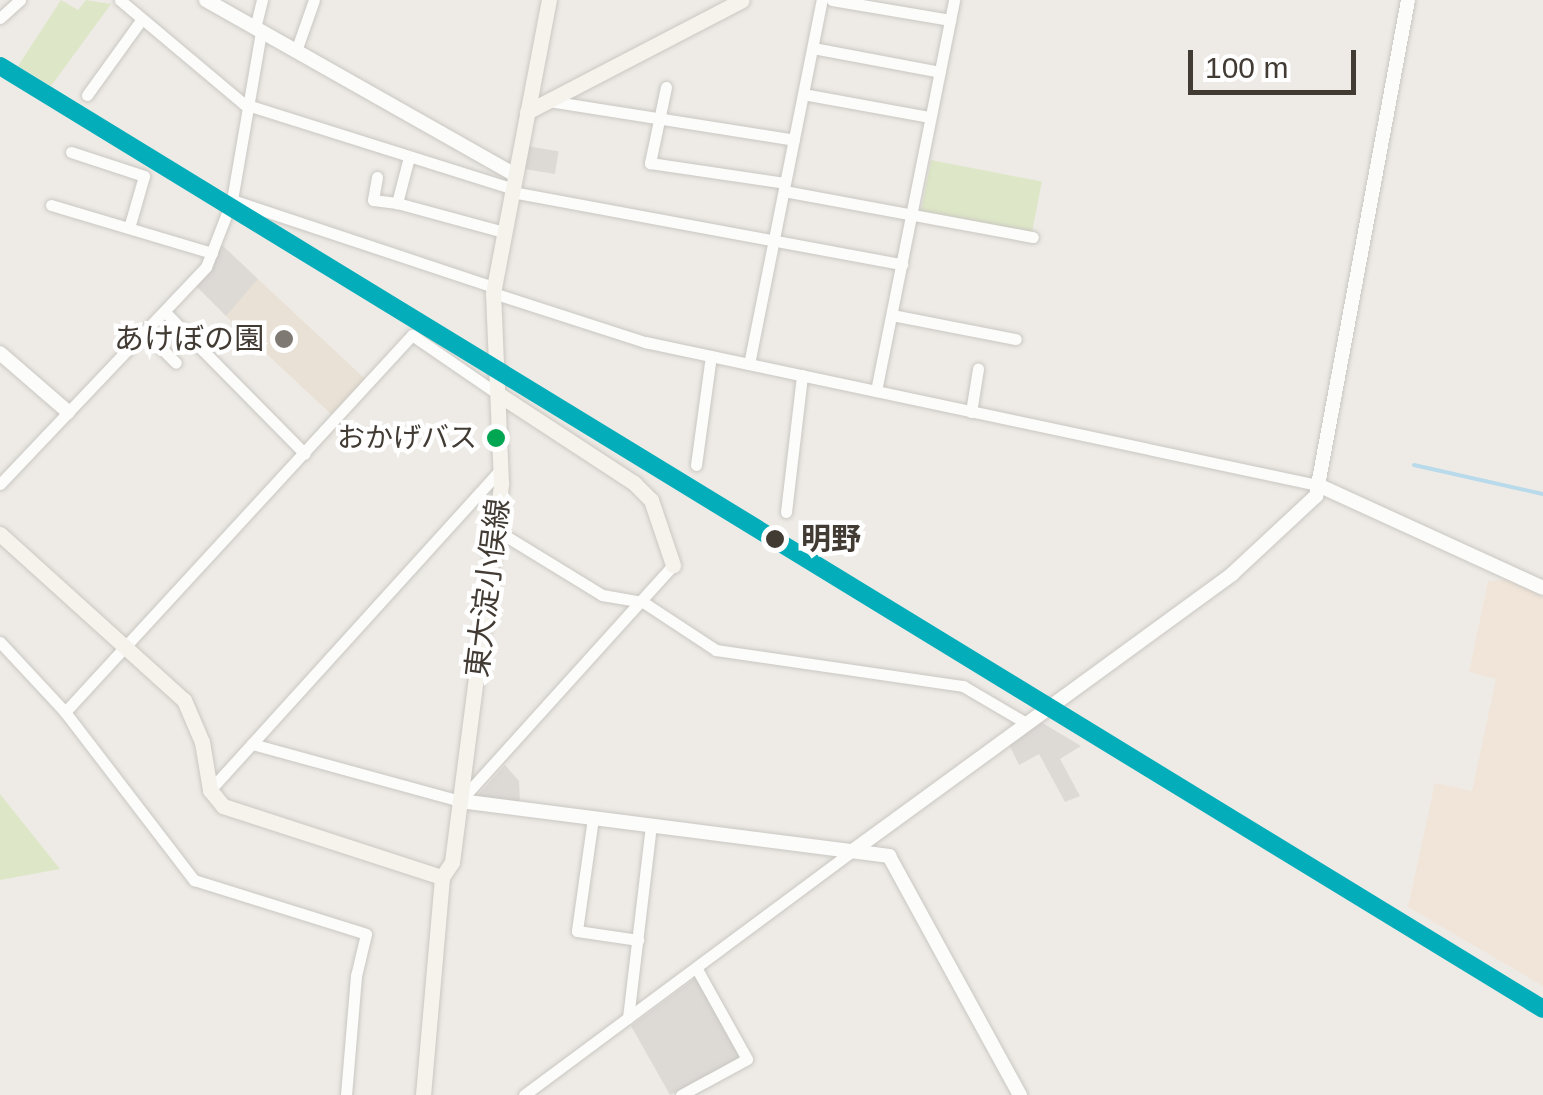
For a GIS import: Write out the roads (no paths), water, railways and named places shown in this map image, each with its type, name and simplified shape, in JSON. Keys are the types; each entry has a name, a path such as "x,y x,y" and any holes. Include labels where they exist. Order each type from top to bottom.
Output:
{"main road":[{"name":"東大淀小俣線","path":"423,1095 442,877 452,862 496,530 501,469 493,290 549,0"},
{"path":"527,112 742,0"},
{"path":"498,394 634,484 651,500 673,564"},
{"path":"0,534 128,649 194,717 210,790 234,813 442,877"}],"street":[{"path":"0,18 20,0"},
{"path":"120,0 244,104 409,157 513,185 902,264"},
{"path":"207,0 513,185"},
{"path":"0,484 166,312 212,253 232,200 262,0"},
{"path":"296,51 314,0"},
{"path":"749,364 822,0"},
{"path":"832,0 950,20"},
{"path":"876,392 954,0"},
{"path":"524,1095 1232,574 1316,496 1408,0"},
{"path":"87,95 142,20"},
{"path":"812,48 940,72"},
{"path":"666,86 650,163 1033,236"},
{"path":"803,94 930,116"},
{"path":"549,100 794,140"},
{"path":"71,152 144,176 129,228"},
{"path":"397,202 409,157"},
{"path":"377,178 373,200 397,202 504,232"},
{"path":"232,200 493,290 711,356 1318,486 1543,588"},
{"path":"50,205 212,253"},
{"path":"166,312 305,454"},
{"path":"892,315 1016,338"},
{"path":"146,333 176,363"},
{"path":"65,712 128,649 412,335 498,394"},
{"path":"0,353 68,412"},
{"path":"696,465 711,356"},
{"path":"970,412 978,369"},
{"path":"786,512 802,376"},
{"path":"210,790 501,469"},
{"path":"496,530 602,595 642,602 729,654 963,686 1026,724"},
{"path":"460,801 673,564"},
{"path":"0,642 65,712 194,880 366,934 356,976 346,1095"},
{"path":"252,744 460,801 888,856 901,872 1020,1095"},
{"path":"593,818 578,931 638,940"},
{"path":"628,1018 652,825"},
{"path":"681,1095 747,1059 697,968"}],"waterway":[{"path":"1414,465 1543,494"}],"place":[{"name":"あけぼの園","path":"284,339"},
{"name":"おかげバス","path":"496,438"},
{"name":"明野","path":"775,539"}]}
